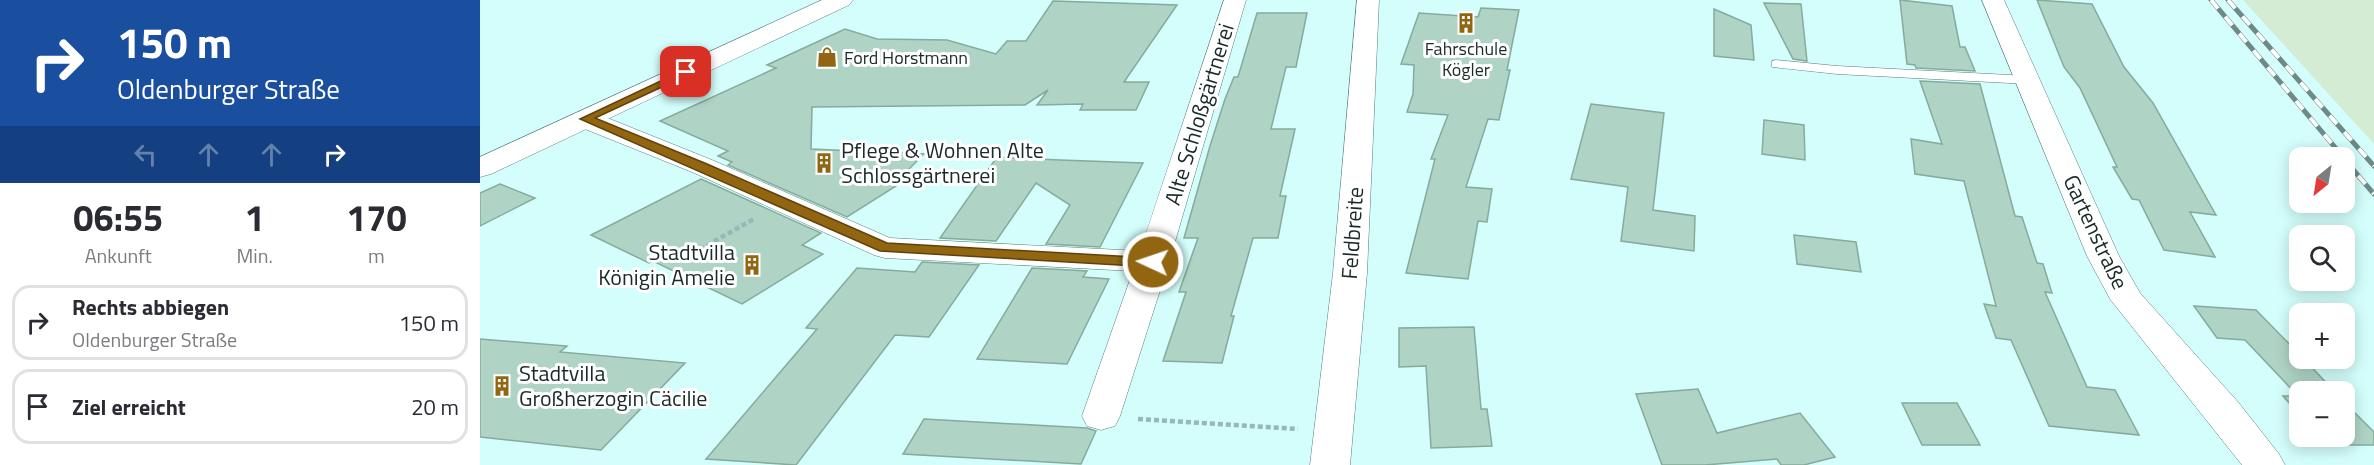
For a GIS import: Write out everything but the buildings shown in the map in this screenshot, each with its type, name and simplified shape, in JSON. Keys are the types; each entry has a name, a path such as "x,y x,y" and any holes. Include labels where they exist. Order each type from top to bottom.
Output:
{"street":[{"path":"480,168 842,0"},
{"name":"Alte Schloßgärtnerei","path":"1101,416 1153,262 1235,0"},
{"name":"Feldbreite","path":"1332,447 1350,273 1368,0"},
{"name":"Gartenstraße","path":"1993,0 2103,256 2127,299 2224,412 2265,465"},
{"path":"585,119 702,166 885,248 1153,262"}],"lane":[{"path":"1776,64 1837,70 2029,80"}],"path":[{"path":"679,261 782,203"},
{"path":"1101,416 1290,429 1332,447"}],"green space":[{"path":"2243,0 2374,0 2374,144"}],"railway":[{"path":"2211,0 2335,147"},
{"path":"2228,0 2374,166"},
{"path":"2355,172 2374,194"}],"place":[{"name":"Fahrschule Kögler","path":"1466,23"},
{"name":"Ford Horstmann","path":"827,57"},
{"name":"Pflege & Wohnen Alte Schlossgärtnerei","path":"824,163"},
{"name":"Stadtvilla Königin Amelie","path":"752,265"},
{"name":"Stadtvilla Großherzogin Cäcilie","path":"502,386"}],"route":[{"path":"686,72 585,119 702,166 885,248 1153,262"}]}
